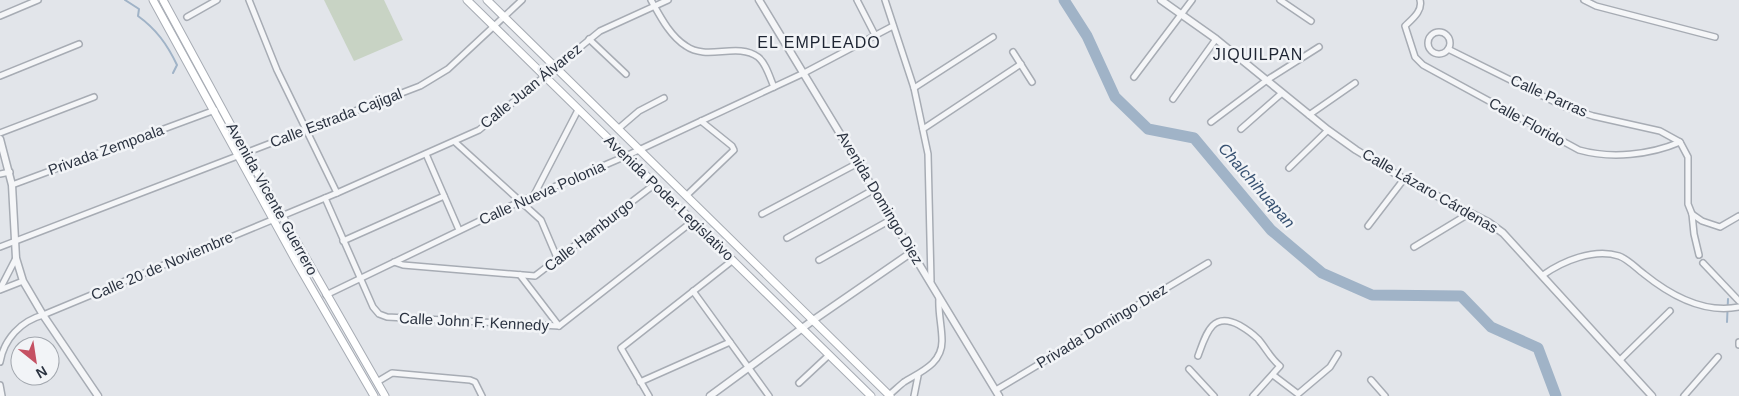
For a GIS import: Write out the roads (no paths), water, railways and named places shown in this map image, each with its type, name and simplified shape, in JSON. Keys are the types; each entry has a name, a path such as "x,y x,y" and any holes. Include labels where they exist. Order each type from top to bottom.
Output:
{"main road":[{"name":"Avenida Vicente Guerrero","path":"153,0 238,157 374,396"},
{"name":"Avenida Vicente Guerrero","path":"163,0 246,153 385,396"},
{"name":"Avenida Poder Legislativo","path":"467,0 871,396"},
{"name":"Avenida Poder Legislativo","path":"487,0 812,321 890,395"}],"street":[{"path":"0,16 38,0"},
{"path":"187,17 218,0"},
{"path":"249,0 256,22 277,70 337,193"},
{"name":"Calle Estrada Cajigal","path":"0,247 238,157 306,128 434,79 448,69 522,0"},
{"path":"650,0 671,30 686,47 708,53 750,53 758,57 774,87"},
{"name":"Calle Juan Álvarez","path":"282,216 455,142 490,123 600,31 668,0"},
{"name":"Avenida Domingo Diez","path":"759,0 873,190 931,281 997,393"},
{"path":"857,0 875,35"},
{"path":"885,0 914,88 928,154 931,281"},
{"name":"Calle Lázaro Cárdenas","path":"1161,0 1216,39 1328,130 1404,179 1470,213 1503,233 1652,396"},
{"path":"1134,77 1192,0"},
{"path":"1280,0 1311,21"},
{"name":"Calle Florido","path":"1420,0 1419,11 1405,26 1415,58 1424,65 1579,150 1596,154 1656,151 1680,142"},
{"path":"1584,0 1596,6 1715,37"},
{"name":"Calle Nueva Polonia","path":"326,295 520,201 626,156 804,73 893,26"},
{"path":"1434,32 1445,33 1450,42 1448,49 1442,54 1434,54 1427,44 1429,37 1434,32"},
{"path":"914,88 993,37"},
{"path":"590,39 626,74"},
{"path":"1173,99 1216,39"},
{"path":"0,76 79,44"},
{"path":"1211,122 1267,80 1319,47"},
{"name":"Calle Parras","path":"1448,49 1566,107 1593,116 1660,131 1680,142"},
{"path":"1014,52 1032,82"},
{"path":"923,129 1021,64"},
{"path":"1309,115 1355,83"},
{"path":"1241,129 1282,93"},
{"path":"0,133 94,97"},
{"path":"618,129 639,111 664,98"},
{"name":"Privada Zempoala","path":"12,185 221,107"},
{"path":"534,195 578,110"},
{"path":"686,196 734,150 732,146 701,121"},
{"path":"1289,168 1328,130"},
{"path":"0,139 10,172 16,258 23,281 43,315 98,396"},
{"path":"455,142 540,220 558,260"},
{"path":"1680,142 1688,157 1688,204 1692,214 1699,256"},
{"path":"426,154 459,230"},
{"path":"762,214 858,163"},
{"path":"0,174 10,172"},
{"path":"1368,226 1404,179"},
{"name":"Calle Hamburgo","path":"394,262 403,265 535,276 655,184"},
{"path":"787,238 873,190"},
{"path":"343,241 444,196"},
{"name":"Calle John F. Kennedy","path":"325,198 373,307 379,314 388,317 559,326 692,221"},
{"path":"1414,248 1470,213"},
{"path":"1692,214 1702,221 1720,227 1739,216"},
{"name":"Calle 20 de Noviembre","path":"0,362 4,348 19,327 30,318 43,315 282,216"},
{"path":"819,260 892,219"},
{"path":"710,396 802,328 912,252"},
{"path":"1543,275 1557,265 1579,257 1620,256 1666,292 1698,304 1723,309 1736,308"},
{"path":"0,290 16,258"},
{"path":"649,396 621,348 733,260"},
{"name":"Privada Domingo Diez","path":"997,393 1208,263"},
{"path":"1703,263 1739,301"},
{"path":"520,275 559,326"},
{"path":"0,290 23,281"},
{"path":"693,292 769,396"},
{"path":"890,395 905,382 918,376 936,359 940,352 942,342 938,313 940,298"},
{"path":"1620,360 1670,311"},
{"path":"1198,356 1205,337 1212,326 1219,320 1227,319 1251,332 1270,357 1280,366 1255,395"},
{"path":"640,382 730,342"},
{"path":"1273,375 1298,394 1330,367 1338,354"},
{"path":"799,383 828,355"},
{"path":"1684,396 1718,357"},
{"path":"1189,369 1214,396"},
{"path":"377,382 392,373 470,380 474,382 482,396"},
{"path":"914,396 918,376"},
{"path":"1371,380 1385,396"},
{"path":"0,385 2,396"}],"waterway":[{"path":"125,0 139,9 138,16 156,32 169,50 177,65 173,73"},
{"name":"Chalchihuapan","path":"1064,0 1087,36 1115,97 1148,129 1194,138 1271,230 1322,273 1372,295 1461,296 1491,327 1538,348 1556,396"},
{"path":"1727,322 1728,299"}],"district":[{"name":"EL EMPLEADO","path":"819,42"},
{"name":"JIQUILPAN","path":"1258,54"}]}
